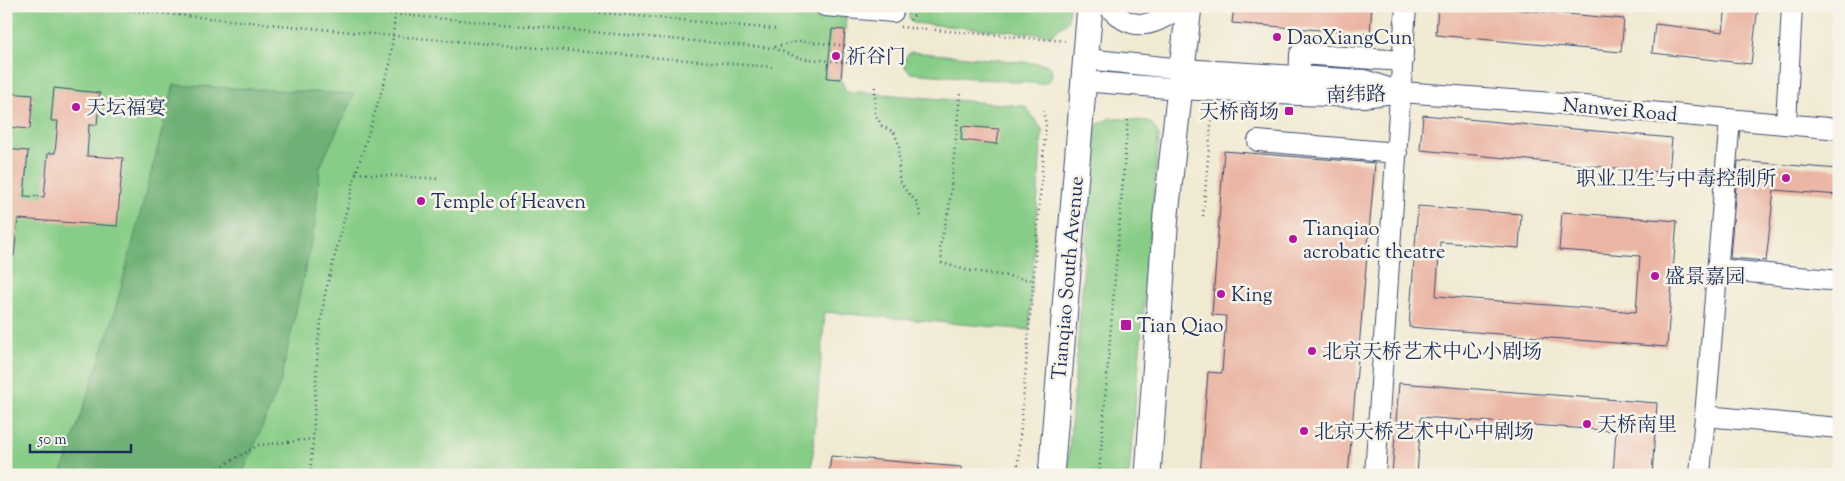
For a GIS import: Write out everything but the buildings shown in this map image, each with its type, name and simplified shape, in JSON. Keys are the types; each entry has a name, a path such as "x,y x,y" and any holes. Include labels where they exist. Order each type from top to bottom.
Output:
{"main road":[{"name":"Tianqiao South Avenue","path":"1051,475 1090,6"},
{"path":"1148,475 1166,214 1189,6"}],"street":[{"path":"826,6 897,16"},
{"path":"1108,6 1120,18 1130,24 1138,25 1158,20 1174,12 1180,6"},
{"path":"1376,475 1406,6"},
{"path":"1786,124 1792,6"},
{"path":"1299,86 1300,54 1403,61"},
{"name":"南纬路","path":"1084,70 1181,79 1299,86 1364,80 1401,92"},
{"name":"Nanwei Road","path":"1401,92 1839,128"},
{"path":"1700,475 1730,119"},
{"path":"1258,141 1397,153"},
{"path":"1718,269 1839,281"},
{"path":"1705,416 1839,428"}],"path":[{"path":"84,6 393,36 772,67"},
{"path":"300,6 774,48 799,58 848,62 877,55 849,46 800,41 774,48"},
{"path":"530,6 775,29"},
{"path":"897,16 923,6"},
{"path":"310,475 318,343 325,294 356,173 390,64 395,15"},
{"path":"897,16 1065,40"},
{"path":"875,87 875,114 882,126 894,132 899,144 899,179 906,192 916,201 921,216"},
{"path":"960,94 949,208 940,246 942,263 966,270 1034,280"},
{"path":"1017,475 1046,124 1043,111"},
{"path":"1203,216 1212,113"},
{"path":"1099,475 1128,117"},
{"path":"356,173 439,179"},
{"path":"206,475 259,445 313,439"}],"green space":[{"name":"Temple of Heaven","path":"6,6 847,6 841,79 846,91 1025,106 1042,129 1029,330 825,312 811,475 6,475"},
{"path":"909,6 1069,6 1068,21 1051,35 913,23 909,18"},
{"path":"911,52 1045,64 1051,68 1052,75 1049,81 1042,84 911,73 906,68 904,62"},
{"path":"174,85 354,94 320,167 315,224 280,384 242,475 61,475 112,322"},
{"path":"1110,118 1147,121 1153,125 1159,136 1129,475 1067,475 1095,130 1097,125"}],"place":[{"name":"DaoXiangCun","path":"1277,37"},
{"name":"祈谷门","path":"836,56"},
{"name":"天坛福宴","path":"76,107"},
{"name":"天桥商场","path":"1289,111"},
{"name":"职业卫生与中毒控制所","path":"1786,178"},
{"name":"Temple of Heaven","path":"421,201"},
{"name":"Tianqiao acrobatic theatre","path":"1293,239"},
{"name":"盛景嘉园","path":"1655,276"},
{"name":"King","path":"1221,294"},
{"name":"Tian Qiao","path":"1126,325"},
{"name":"北京天桥艺术中心小剧场","path":"1312,351"},
{"name":"天桥南里","path":"1587,424"},
{"name":"北京天桥艺术中心中剧场","path":"1304,431"}]}
